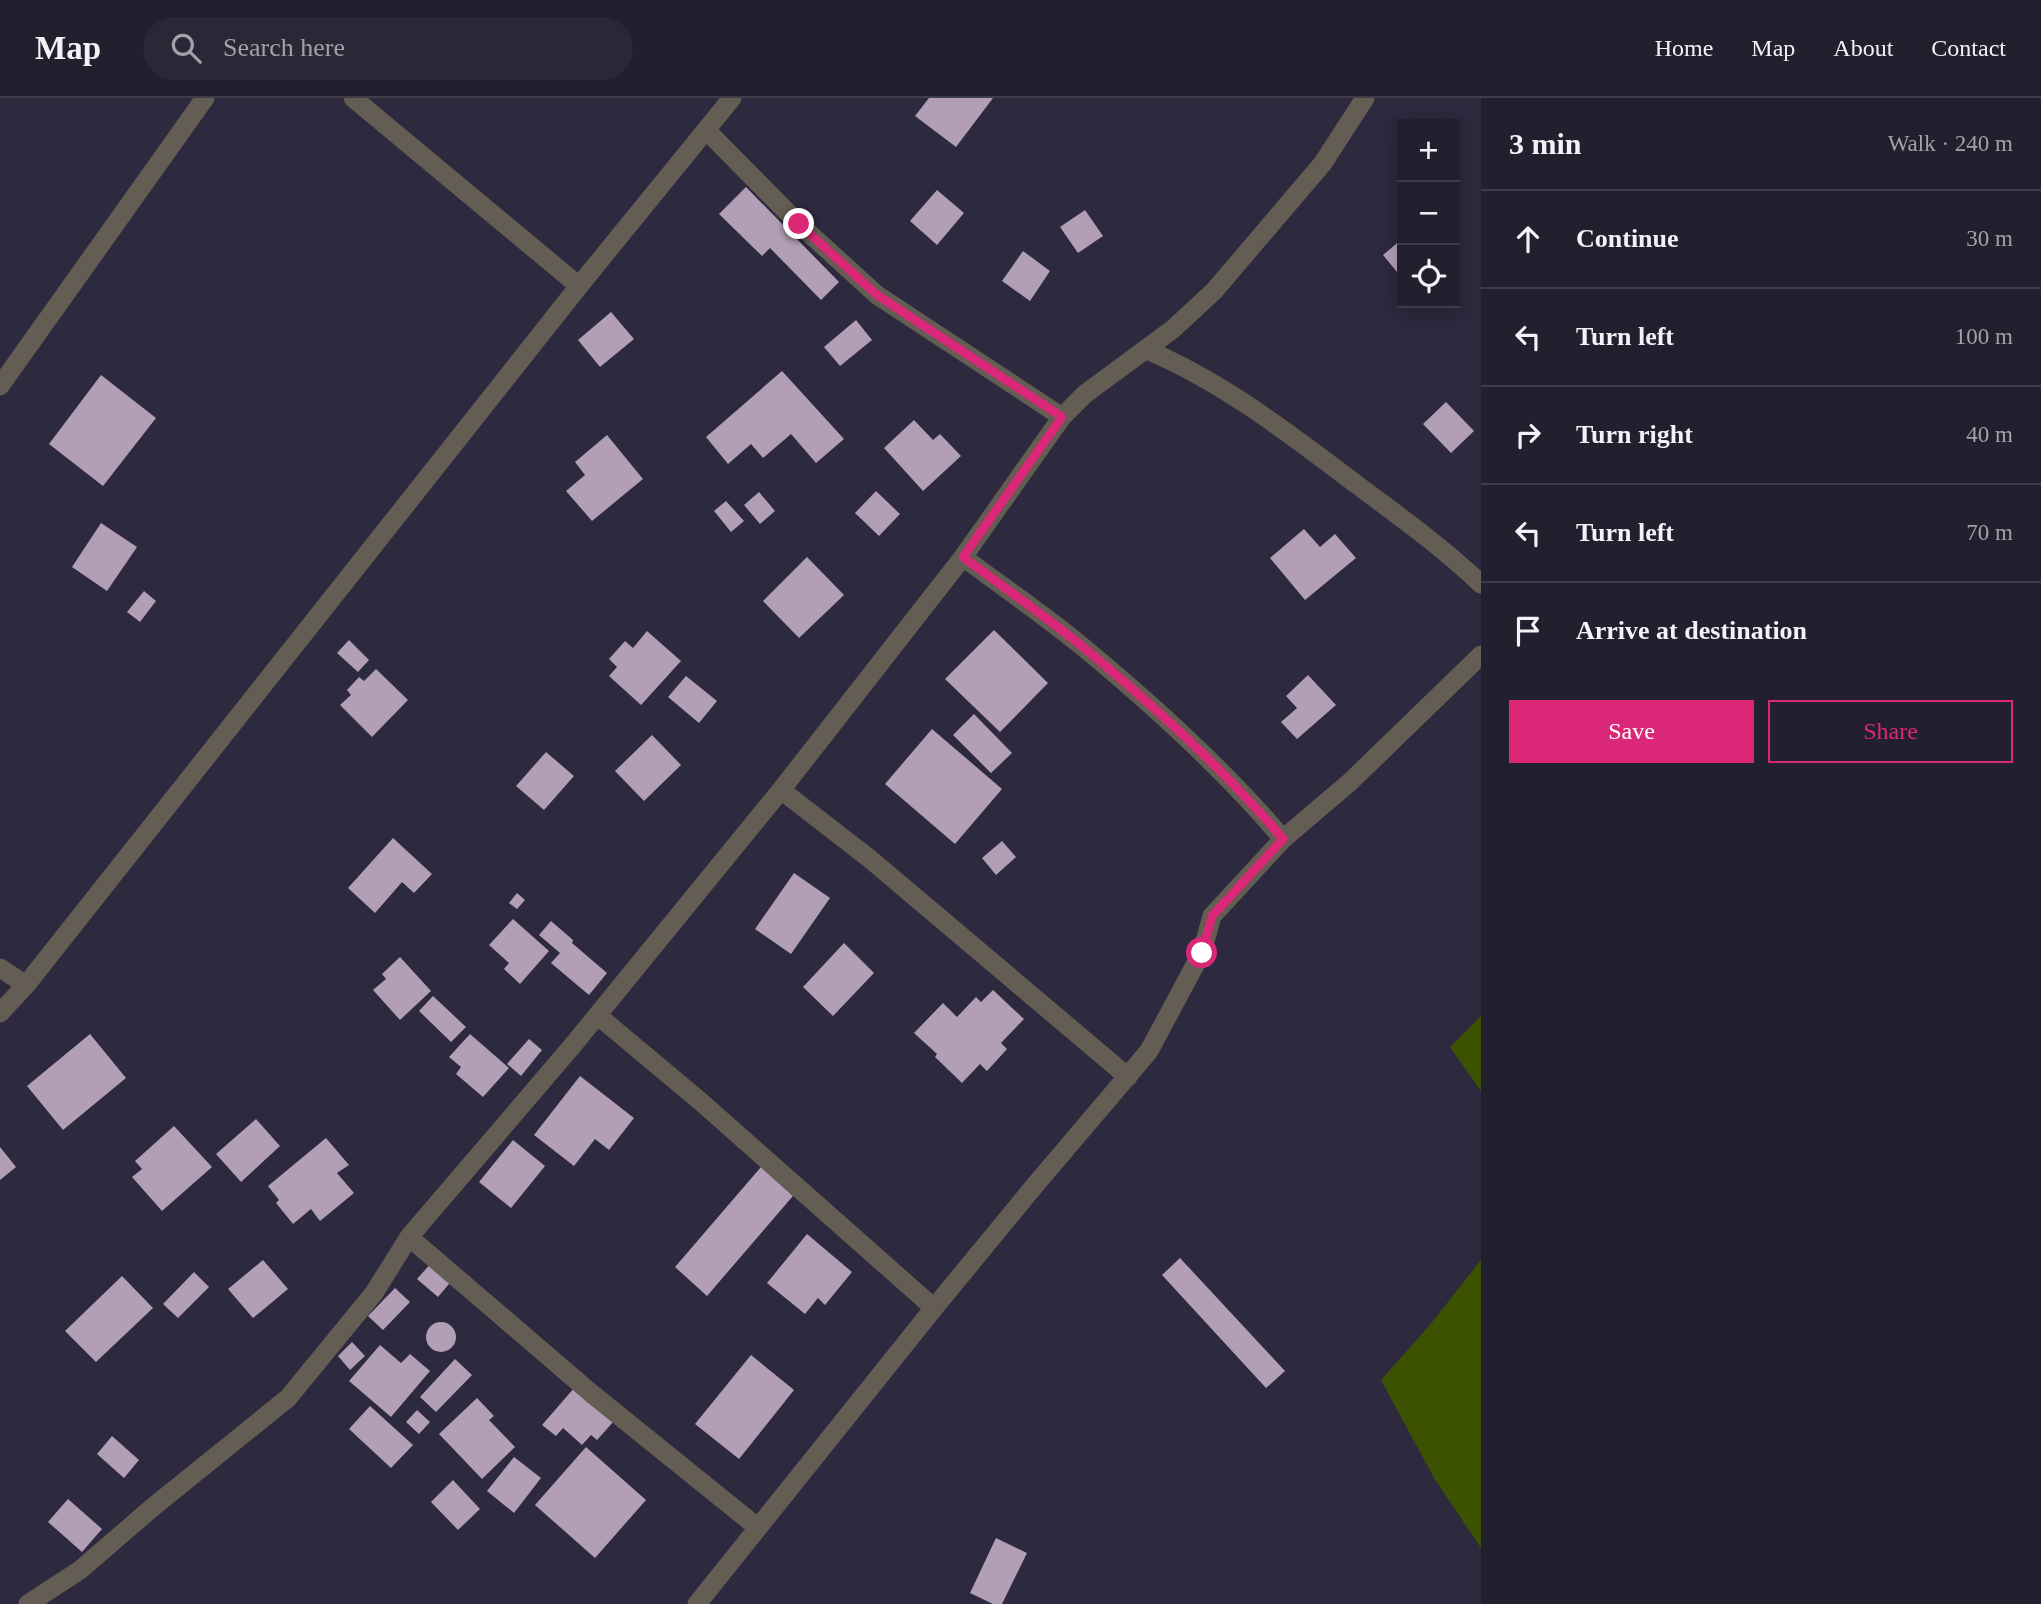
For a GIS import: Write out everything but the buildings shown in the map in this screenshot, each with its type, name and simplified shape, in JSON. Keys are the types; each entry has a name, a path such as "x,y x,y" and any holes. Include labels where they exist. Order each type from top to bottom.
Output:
{"street":[{"path":"0,386 205,98"},
{"path":"353,98 579,286"},
{"path":"0,1013 26,985 579,286 732,98"},
{"path":"28,1604 80,1570 288,1398 374,1293 409,1237 597,1015 781,790 963,557 1062,417 1085,394 1147,350 1214,291 1323,163 1365,98"},
{"path":"707,131 799,224 877,295 1062,417"},
{"path":"1147,350 1172,360 1280,426 1445,550 1481,584"},
{"path":"963,557 1082,646 1188,740 1283,839"},
{"path":"697,1604 934,1308 1149,1051 1202,953 1212,916 1283,839 1350,782 1481,655"},
{"path":"781,790 870,859 1128,1077"},
{"path":"0,968 26,985"},
{"path":"597,1015 700,1101 934,1308"},
{"path":"409,1237 591,1393 757,1527"}],"green space":[{"path":"1481,1016 1481,1091 1450,1047"},
{"path":"1481,1260 1481,1548 1434,1478 1381,1380 1429,1326"}],"route":[{"path":"799,224 877,295 1062,417 963,557 1082,646 1188,740 1283,839 1212,916 1202,953"}]}
